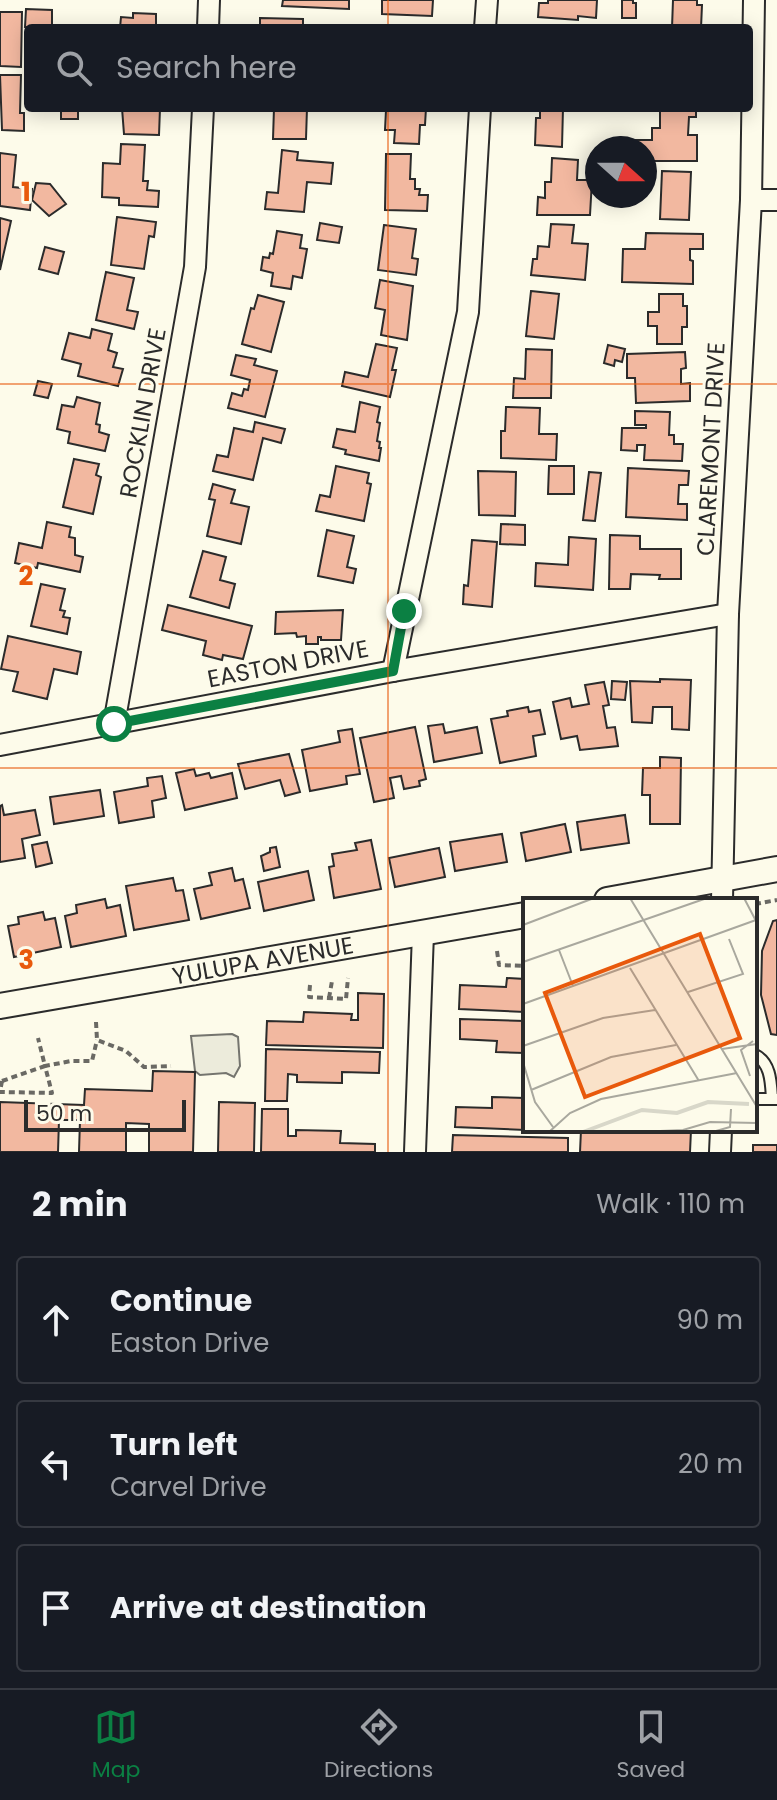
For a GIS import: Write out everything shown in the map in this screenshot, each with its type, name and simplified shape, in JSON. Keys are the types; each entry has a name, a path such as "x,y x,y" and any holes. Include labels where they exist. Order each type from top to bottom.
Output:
{"street":[{"path":"208,24 209,0"},
{"path":"485,24 487,0"},
{"name":"CLAREMONT DRIVE","path":"753,67 754,0"},
{"name":"ROCKLIN DRIVE","path":"114,724 195,267 203,112"},
{"path":"393,671 468,312 480,112"},
{"name":"CLAREMONT DRIVE","path":"722,890 728,614 751,200 752,112"},
{"path":"751,200 777,200"},
{"name":"EASTON DRIVE","path":"0,745 393,671 728,614"},
{"path":"630,898 722,890 777,869"},
{"name":"YULUPA AVENUE","path":"0,1006 523,915"},
{"path":"415,1152 423,933"},
{"path":"720,1152 721,1132"}],"lane":[{"path":"757,1056 762,1058 770,1076 775,1099"}],"path":[{"path":"757,904 777,900"},
{"path":"497,951 499,965 523,966"},
{"path":"310,985 309,997 346,999 348,978"},
{"path":"329,998 332,981"},
{"path":"38,1038 45,1066 52,1093 0,1092 1,1082 45,1066 92,1061 97,1040 96,1022"},
{"path":"97,1040 126,1051 144,1067 171,1066"}],"shaded area":[{"path":"232,1034 238,1037 240,1066 234,1077 226,1073 200,1075 195,1071 191,1036"}],"building":[{"path":"283,0 349,0 349,9 282,6"},
{"path":"382,0 433,0 432,16 382,14"},
{"path":"548,0 597,0 596,18 538,17 539,3 548,3"},
{"path":"622,0 636,3 636,18 622,18"},
{"path":"673,0 697,0 697,5 702,5 701,24 672,24"},
{"path":"26,9 52,10 52,24 25,24"},
{"path":"0,12 22,12 21,67 0,66"},
{"path":"133,13 156,14 156,24 120,24 121,17 133,18"},
{"path":"260,18 303,19 303,24 260,24"},
{"path":"0,75 21,75 20,113 24,113 24,131 2,130"},
{"path":"61,112 78,112 78,119 61,119"},
{"path":"122,112 160,112 159,135 124,134"},
{"path":"274,112 307,112 306,139 273,139"},
{"path":"386,112 426,112 425,125 420,125 419,144 394,143 395,130 385,130"},
{"path":"540,112 563,112 562,147 535,145 536,118 540,118"},
{"path":"660,112 696,112 696,117 689,117 688,135 697,135 697,161 657,161 657,136 652,136 652,128 660,128"},
{"path":"121,144 145,145 143,181 148,181 147,190 159,191 158,207 119,205 119,198 102,197 103,163 120,164"},
{"path":"282,150 298,152 297,160 333,163 331,184 307,182 304,212 265,209 267,192 278,193"},
{"path":"0,153 16,155 13,187 32,189 30,210 0,206"},
{"path":"386,154 411,154 410,179 415,179 415,189 420,189 419,195 428,195 427,211 385,210"},
{"path":"552,158 578,160 577,180 585,180 585,208 590,208 590,215 537,215 538,197 545,198 545,182 551,182"},
{"path":"662,171 691,172 689,220 660,219"},
{"path":"36,183 50,184 66,204 49,216 32,200"},
{"path":"117,217 156,222 154,237 149,236 144,269 111,265"},
{"path":"0,218 11,221 0,270"},
{"path":"320,223 342,227 339,243 317,240"},
{"path":"551,224 574,225 572,243 588,244 585,280 531,275 538,246 549,247"},
{"path":"384,225 416,229 412,258 418,259 416,275 378,270"},
{"path":"277,231 302,235 300,248 307,249 302,278 293,276 291,289 271,286 273,273 261,270 263,257 269,258 270,253 273,254"},
{"path":"646,233 703,234 703,249 690,249 693,284 622,282 623,249 645,249"},
{"path":"45,247 64,252 58,274 39,269"},
{"path":"106,272 134,278 127,310 138,312 134,329 96,320"},
{"path":"380,280 413,286 407,340 381,335 385,310 375,308"},
{"path":"531,291 559,294 554,339 526,336"},
{"path":"659,294 683,294 683,306 687,306 687,327 682,327 682,344 657,344 657,326 648,326 648,312 659,312"},
{"path":"258,295 284,302 271,352 242,344 251,308 254,309"},
{"path":"92,329 112,334 108,350 117,353 113,367 123,369 118,386 78,376 81,364 62,359 69,333 90,338"},
{"path":"376,344 397,348 390,397 342,386 345,372 368,377"},
{"path":"608,345 625,349 622,362 615,360 614,366 604,363"},
{"path":"526,349 552,350 551,398 513,398 514,378 525,379"},
{"path":"685,352 686,368 681,369 681,384 690,383 690,401 636,403 635,378 627,378 627,354"},
{"path":"236,355 256,359 254,365 277,371 265,417 228,408 232,393 242,396 244,389 248,390 250,380 231,375"},
{"path":"38,381 52,384 48,398 34,395"},
{"path":"77,397 100,403 96,424 100,425 99,432 109,435 105,451 68,443 70,432 57,429 62,405 74,407"},
{"path":"360,402 380,407 377,422 380,423 377,441 381,448 379,461 345,454 346,450 333,447 337,429 355,432"},
{"path":"506,407 540,408 539,434 557,434 556,460 501,458 501,431 505,431"},
{"path":"635,411 670,412 669,435 674,435 674,444 683,444 682,461 644,460 645,445 637,445 637,451 621,450 622,428 646,428 646,425 635,425"},
{"path":"255,422 285,429 281,443 263,438 253,480 213,471 217,455 228,457 234,428 253,432"},
{"path":"74,459 99,464 96,475 101,477 93,514 63,507"},
{"path":"336,466 369,473 367,483 371,484 364,521 316,511 320,495 330,497"},
{"path":"549,466 574,466 574,494 548,494"},
{"path":"628,468 689,471 688,485 679,485 678,504 687,504 687,520 626,517"},
{"path":"478,471 516,472 515,516 479,515"},
{"path":"589,472 601,473 595,521 583,520"},
{"path":"213,484 235,490 231,503 249,507 241,544 207,536 215,500 209,499"},
{"path":"47,522 71,527 69,537 75,538 75,555 83,557 80,572 38,563 37,568 15,563 19,543 42,548"},
{"path":"501,524 525,525 525,545 500,544"},
{"path":"327,530 354,536 347,567 356,569 353,583 318,576"},
{"path":"610,535 640,536 640,549 681,549 681,579 631,574 630,589 609,589"},
{"path":"569,537 596,539 593,590 535,586 536,563 568,565"},
{"path":"472,540 497,542 492,607 463,604 464,585 468,586"},
{"path":"203,551 226,557 220,580 235,584 229,608 190,597"},
{"path":"41,584 65,589 60,610 65,611 63,617 70,618 67,634 31,626"},
{"path":"168,605 252,626 243,659 223,655 222,660 203,655 206,641 162,630"},
{"path":"343,610 341,640 321,640 318,637 318,644 306,644 306,636 275,634 276,612"},
{"path":"8,636 81,652 77,674 54,669 47,699 13,691 18,672 1,669"},
{"path":"660,679 691,680 689,730 672,729 672,707 653,707 652,723 632,722 630,681 660,682"},
{"path":"612,681 627,682 625,700 611,699"},
{"path":"604,682 609,705 603,706 607,728 615,727 618,746 580,750 577,736 561,739 553,702 570,698 572,707 589,704 585,685"},
{"path":"528,707 529,712 540,710 545,734 533,736 536,756 500,763 491,719 508,716 507,711"},
{"path":"443,724 445,733 477,727 482,753 434,762 428,726"},
{"path":"415,727 426,779 419,781 420,786 404,789 401,776 390,778 394,798 374,802 360,738"},
{"path":"352,729 360,774 346,776 347,784 310,791 302,750 340,742 338,731"},
{"path":"289,754 300,792 285,796 280,780 245,789 238,764"},
{"path":"660,757 681,758 680,824 650,824 650,795 642,795 643,768 660,768"},
{"path":"194,769 196,776 209,773 211,778 232,773 237,798 185,810 176,773"},
{"path":"162,776 166,798 152,801 154,817 119,823 114,792 148,786 147,778"},
{"path":"100,790 104,816 54,824 50,797"},
{"path":"2,805 4,815 35,810 40,835 22,839 25,858 0,862"},
{"path":"625,815 629,843 581,850 577,822"},
{"path":"565,824 571,852 526,861 521,833"},
{"path":"502,834 507,862 455,871 450,842"},
{"path":"371,840 381,889 334,898 329,867 334,866 332,854 357,850 355,843"},
{"path":"47,842 52,863 36,867 32,845"},
{"path":"276,847 280,867 264,871 261,856"},
{"path":"439,848 445,877 395,887 389,858"},
{"path":"232,868 235,881 243,879 250,908 201,919 194,889 212,885 209,873"},
{"path":"308,871 314,900 264,911 258,882"},
{"path":"173,878 176,891 183,890 189,920 134,930 126,886"},
{"path":"105,899 107,908 120,905 126,936 71,947 65,916 77,913 76,905"},
{"path":"43,912 45,920 55,918 61,947 14,957 8,926 19,924 18,917"},
{"path":"777,920 777,1035 771,1034 761,995 762,951 773,921"},
{"path":"507,978 523,979 523,1012 459,1009 460,985 506,987"},
{"path":"358,993 384,994 383,1048 266,1045 267,1021 303,1022 304,1012 352,1014 351,1020 358,1020"},
{"path":"460,1019 523,1021 523,1053 496,1052 497,1041 460,1039"},
{"path":"266,1049 380,1052 379,1073 342,1072 342,1083 297,1082 297,1075 288,1074 287,1101 265,1101"},
{"path":"153,1071 195,1072 193,1152 149,1152 149,1124 126,1123 126,1152 79,1152 80,1120 59,1120 58,1152 0,1152 0,1102 84,1105 85,1089 152,1091"},
{"path":"492,1097 523,1098 523,1130 455,1127 456,1107 492,1108"},
{"path":"219,1102 255,1103 254,1152 218,1152"},
{"path":"262,1109 288,1109 288,1136 296,1136 296,1130 341,1131 340,1143 375,1144 375,1152 261,1152"},
{"path":"581,1132 691,1132 690,1152 580,1152"},
{"path":"453,1135 568,1138 568,1152 452,1152"},
{"path":"753,1145 777,1145 777,1152 753,1152"}],"route":[{"path":"114,724 393,671 404,611"}]}
